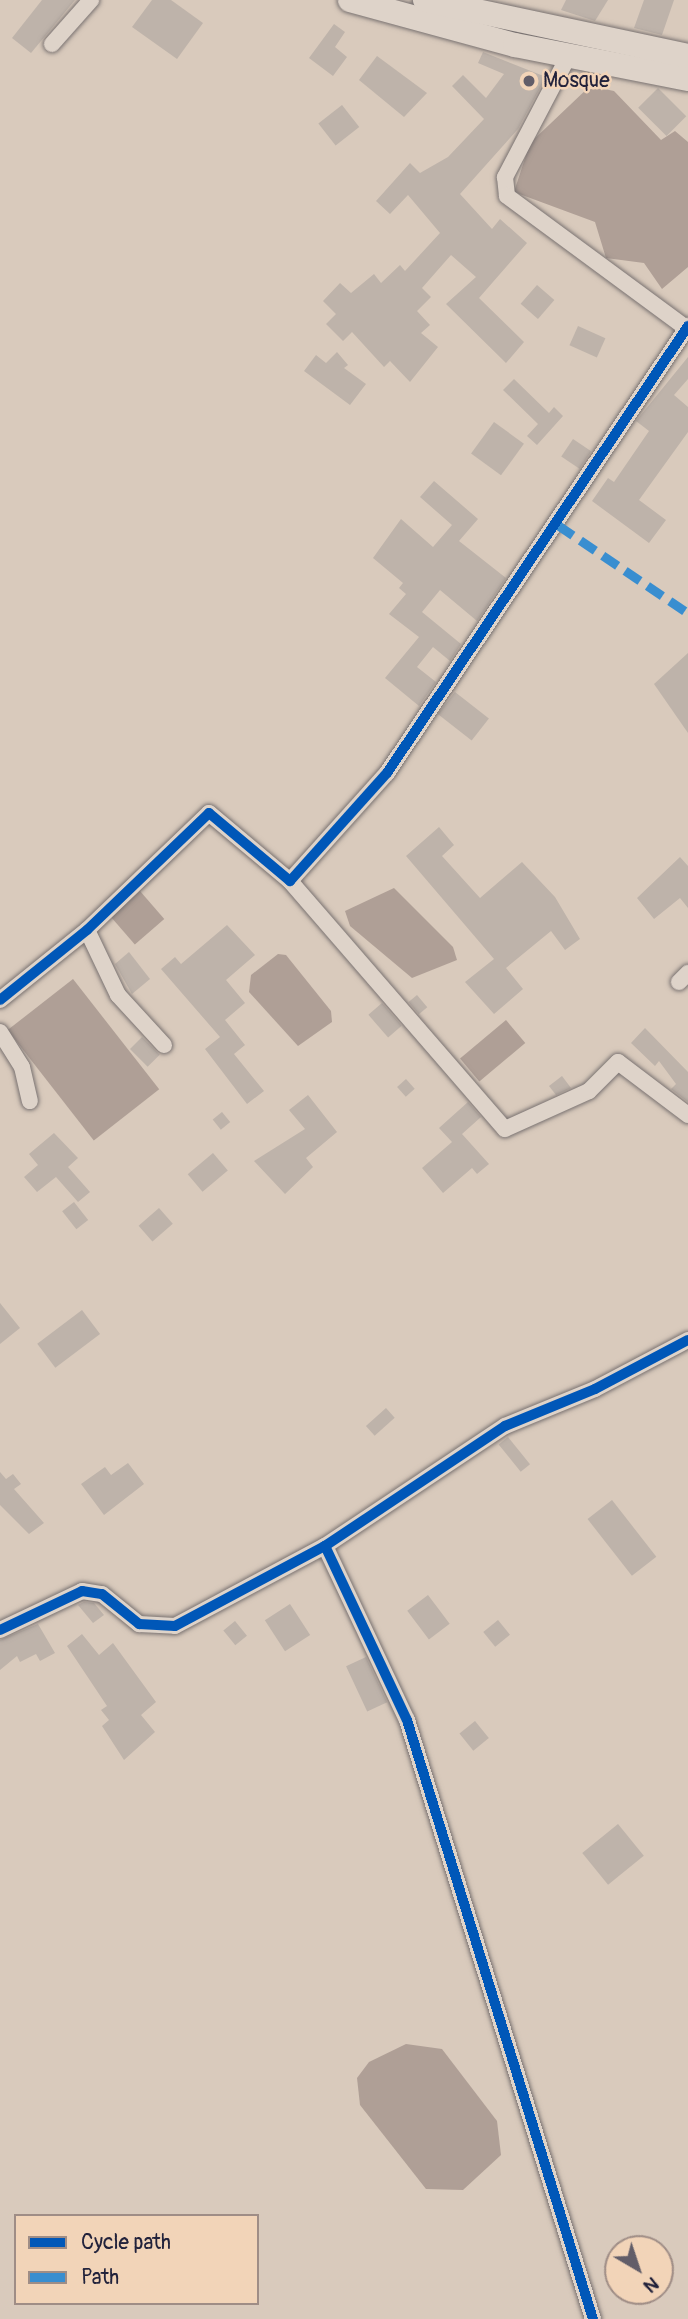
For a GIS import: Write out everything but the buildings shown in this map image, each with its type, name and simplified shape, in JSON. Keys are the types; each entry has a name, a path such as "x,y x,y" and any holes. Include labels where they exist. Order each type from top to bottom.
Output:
{"highway":[{"path":"350,0 568,57 688,79"},
{"path":"425,0 688,56"}],"street":[{"path":"52,44 91,0"},
{"path":"290,881 387,773 687,327 508,196 505,177 568,57"},
{"path":"0,1000 86,930 209,813 290,881 505,1129 589,1091 618,1062 688,1115"},
{"path":"86,930 118,995 164,1045"},
{"path":"0,1032 22,1067 30,1101"},
{"path":"0,1630 82,1591 102,1594 139,1624 175,1626 325,1546 505,1426 595,1389 688,1340"},
{"path":"325,1546 407,1720 593,2319"}],"shaded area":[{"path":"590,86 614,91 661,140 675,131 688,142 688,267 662,289 644,263 606,258 595,222 514,192 530,143"},
{"path":"394,888 453,947 457,960 412,978 350,926 345,911"},
{"path":"140,891 164,919 135,945 111,917"},
{"path":"278,954 286,955 331,1011 332,1022 298,1046 249,992 251,975"},
{"path":"73,979 159,1089 94,1140 8,1030"},
{"path":"506,1020 525,1043 479,1082 460,1059"},
{"path":"406,2044 442,2049 497,2121 501,2155 463,2190 426,2189 360,2105 357,2078 369,2062"}],"marked path":[{"path":"558,525 688,613"}],"cycle path":[{"path":"0,1000 87,930 209,813 290,881 387,773 688,326"},
{"path":"0,1630 82,1591 102,1594 139,1624 175,1626 325,1546 505,1426 595,1389 688,1340"},
{"path":"325,1546 407,1720 593,2319"}],"place":[{"name":"Mosque","path":"529,81"}]}
